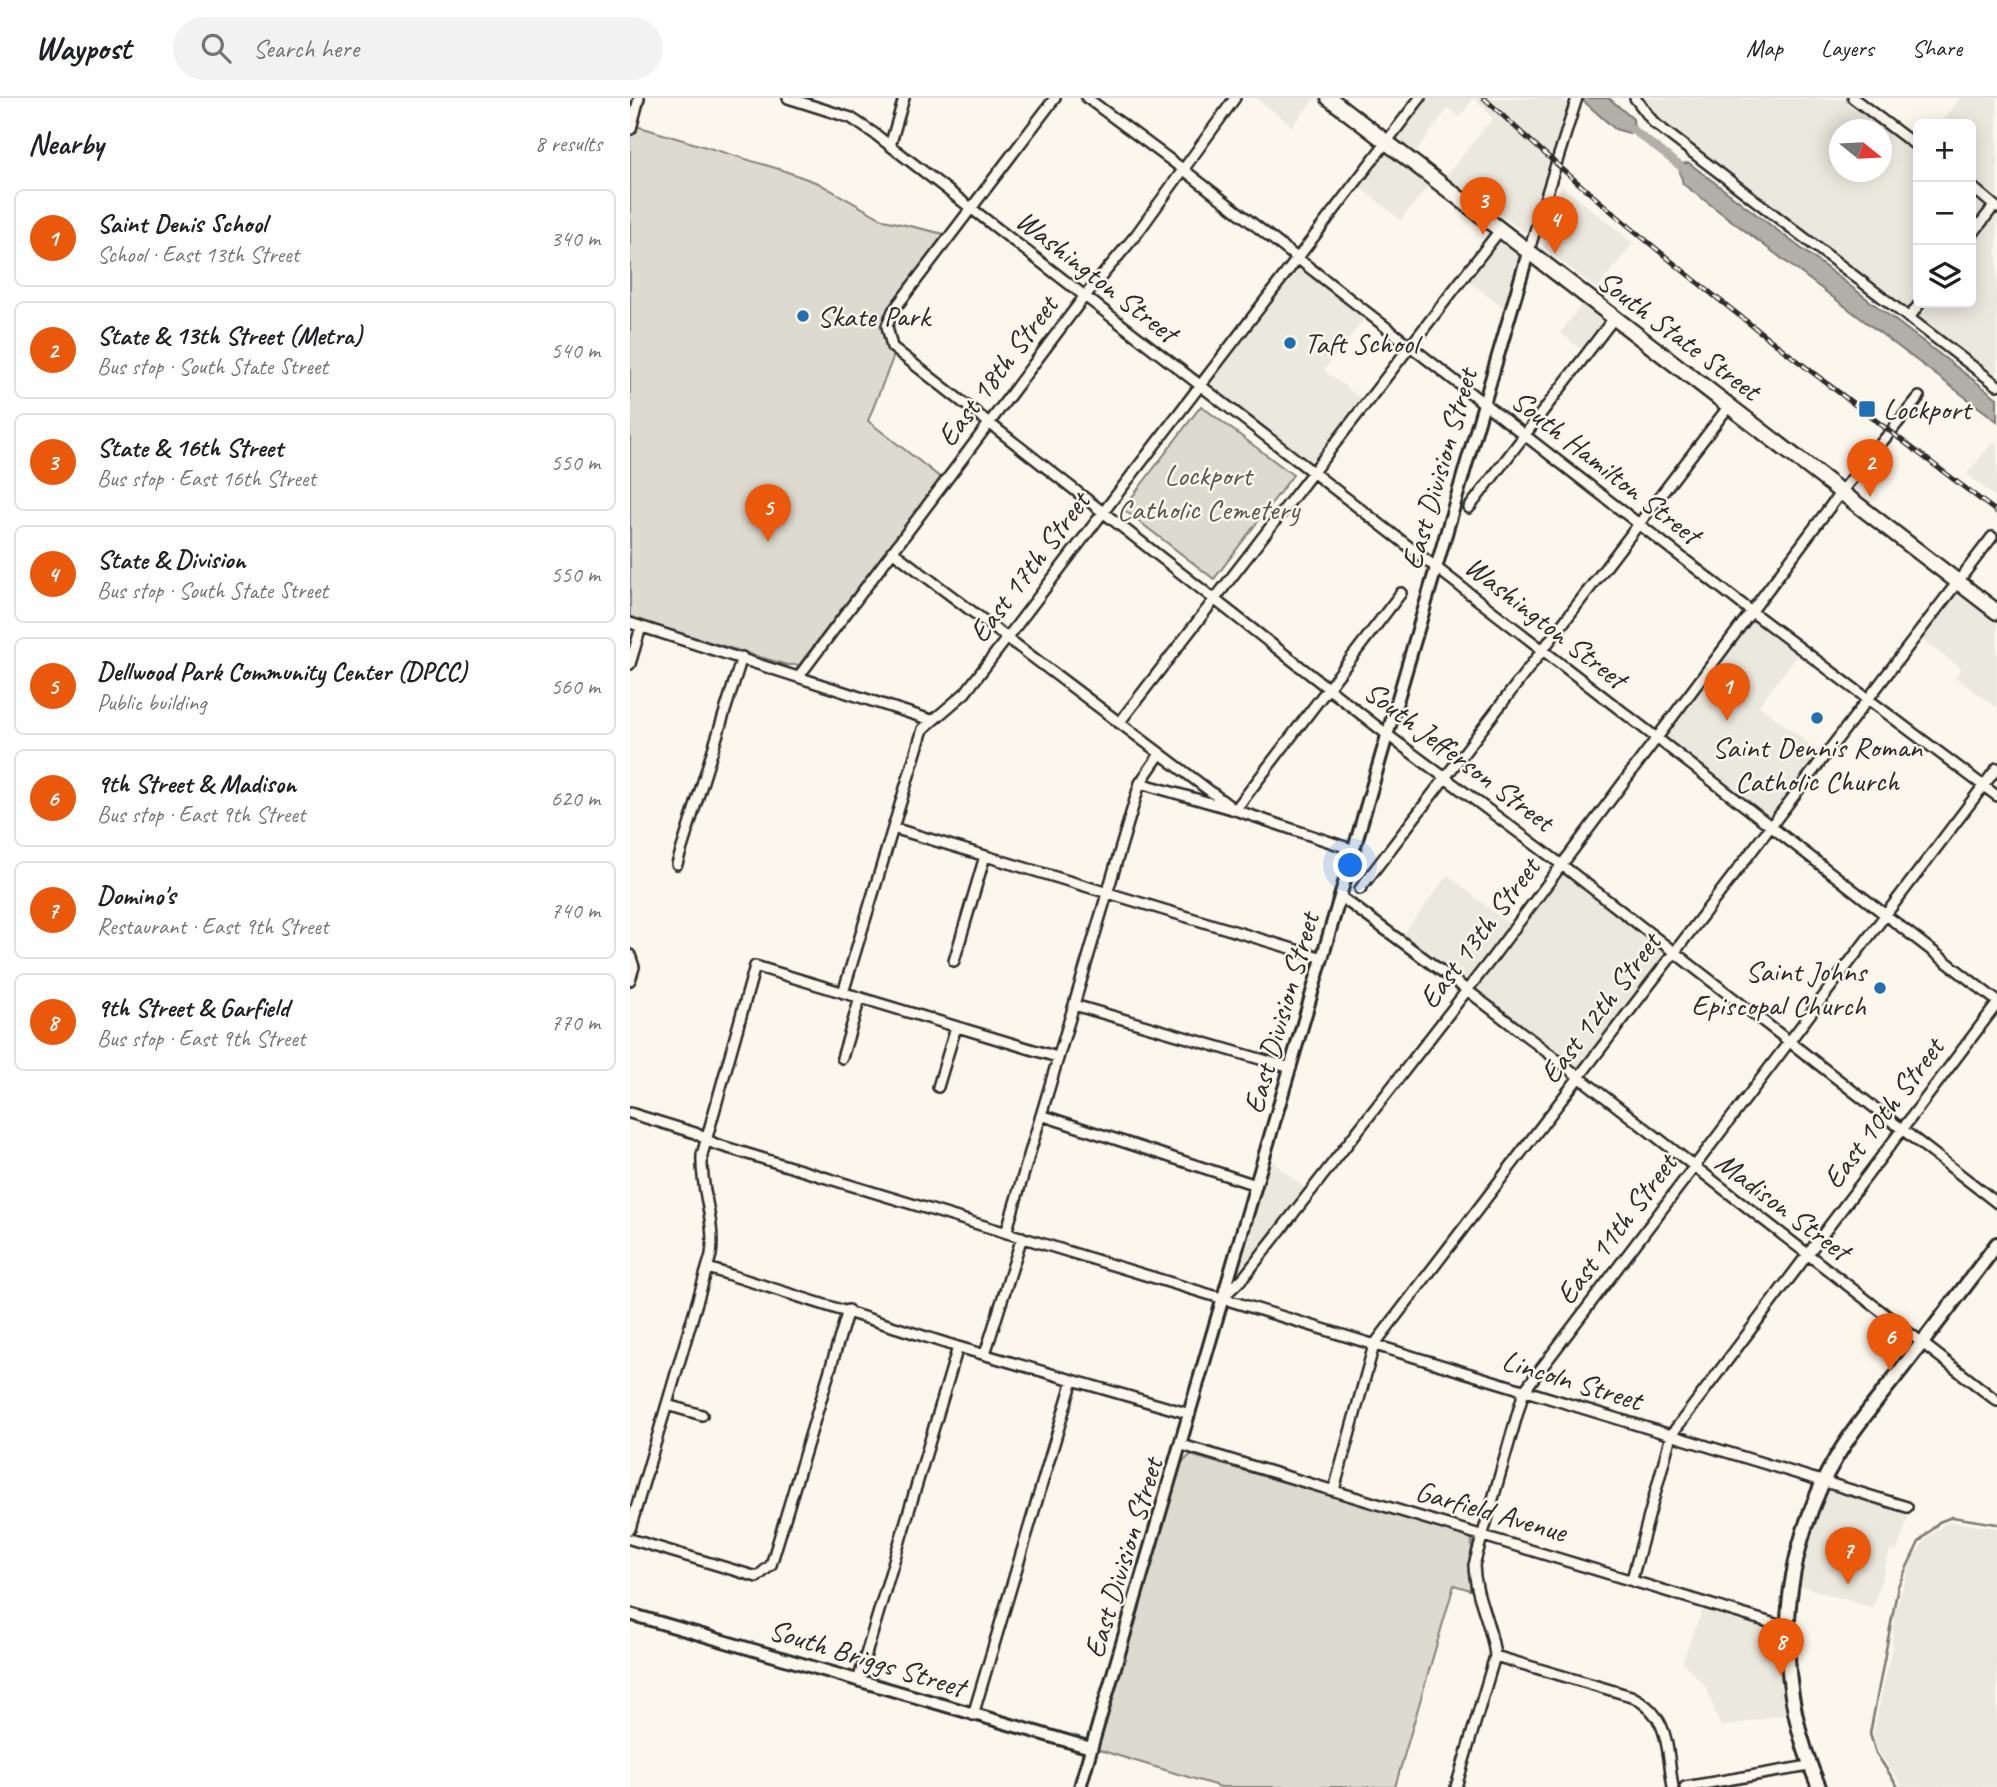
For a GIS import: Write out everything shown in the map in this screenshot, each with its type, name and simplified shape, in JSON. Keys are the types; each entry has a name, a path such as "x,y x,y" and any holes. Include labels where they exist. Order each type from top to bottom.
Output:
{"main road":[{"name":"South State Street","path":"1329,98 1997,612"},
{"path":"1819,1787 1810,1766 1790,1697 1786,1627 1792,1578 1802,1537 1822,1483 1847,1441 1997,1244"}],"street":[{"path":"631,129 639,98"},
{"name":"Washington Street","path":"788,98 851,118 890,146 1997,1002"},
{"path":"890,146 904,98"},
{"path":"970,208 1055,98"},
{"name":"South Hamilton Street","path":"1087,98 1184,170 1752,612 1997,796"},
{"name":"East 18th Street","path":"799,676 1084,297 1184,170 1235,98"},
{"name":"East 17th Street","path":"843,993 923,729 931,720 957,703 1101,511 1420,98"},
{"path":"1528,253 1577,98"},
{"path":"1635,98 1654,123 1997,385"},
{"path":"1853,98 1913,143"},
{"path":"1976,190 1996,207 1976,230"},
{"name":"South Jefferson Street","path":"970,208 893,311 887,326 892,347 1389,736 1562,865 1997,1203"},
{"path":"1119,723 1500,230"},
{"name":"East Division Street","path":"1080,1787 1389,736 1482,402 1528,253"},
{"path":"1909,318 1916,308"},
{"path":"1469,508 1614,318"},
{"name":"East 13th Street","path":"1223,1297 1244,1276 1467,990 1841,492 1919,397"},
{"path":"1360,889 1729,406"},
{"name":"East 12th Street","path":"1334,1490 1374,1345 1992,537"},
{"path":"891,551 1235,810"},
{"path":"1235,810 1401,593"},
{"path":"630,623 931,720"},
{"path":"630,664 641,627"},
{"path":"677,864 742,657"},
{"path":"1006,1233 1140,783 1160,754"},
{"name":"East 11th Street","path":"1495,1656 1474,1577 1474,1565 1524,1391 1997,768"},
{"path":"1140,783 1235,810 1354,850"},
{"path":"893,828 1323,958"},
{"path":"954,961 985,856"},
{"name":"Madison Street","path":"1341,897 1467,990 1693,1168 1997,1401"},
{"path":"630,955 634,967 630,980"},
{"path":"630,1529 708,1268 712,1234 701,1175 706,1138 755,966 1057,1057"},
{"path":"842,1058 860,998"},
{"name":"East 10th Street","path":"1632,1579 1671,1435 1997,1002"},
{"path":"1074,1005 1291,1068"},
{"path":"938,1087 956,1027"},
{"name":"Lincoln Street","path":"630,1113 706,1138 715,1144 1907,1507"},
{"path":"1041,1115 1256,1185"},
{"path":"985,1354 1022,1237"},
{"path":"708,1268 848,1310 958,1347 1190,1414"},
{"path":"630,1539 757,1577 765,1573 771,1565 848,1310"},
{"path":"858,1681 958,1347"},
{"path":"973,1715 1073,1380"},
{"path":"667,1405 702,1415"},
{"name":"Garfield Avenue","path":"1182,1445 1786,1627"},
{"name":"South Briggs Street","path":"630,1614 1091,1748"},
{"path":"1455,1787 1495,1656 1631,1696 1648,1705 1661,1720 1672,1787"},
{"path":"1687,1787 1810,1766"}],"shaded area":[{"path":"1256,98 1315,98 1292,126"},
{"path":"1422,98 1474,98 1460,117 1448,108 1415,153 1392,136"},
{"path":"1474,98 1561,98 1570,106 1526,233 1446,176 1493,118"},
{"path":"1580,98 1609,98 1633,119 1634,131 1629,133 1615,129"},
{"path":"1637,98 1850,99 1876,119 1829,119 1829,182 1892,182 1892,132 1913,148 1913,302 1907,310 1673,133"},
{"path":"1960,98 1997,98 1997,201 1976,184 1976,119 1945,119"},
{"path":"1386,149 1428,186 1401,220 1357,185"},
{"path":"1689,163 1997,398 1997,421 1683,184 1678,164"},
{"path":"1561,185 1633,243 1597,289 1543,247"},
{"path":"1976,197 1988,206 1976,222"},
{"path":"1997,210 1997,379 1916,317 1923,308 1976,308 1976,238"},
{"path":"1496,239 1522,258 1506,310 1466,279"},
{"name":"Taft School","path":"1298,263 1366,317 1324,370 1361,399 1311,464 1205,384"},
{"path":"1583,303 1606,321 1584,351 1560,333"},
{"path":"1993,442 1997,445 1997,498 1967,474"},
{"path":"1957,590 1997,620 1997,708 1955,677 1961,668 1919,638"},
{"path":"1754,617 1800,652 1759,705 1821,753 1770,819 1663,737"},
{"path":"1563,871 1667,953 1577,1069 1402,936 1448,875 1517,931"},
{"path":"1268,1158 1313,1195 1253,1273 1238,1261"},
{"path":"1832,1482 1912,1505 1897,1551 1890,1550 1873,1608 1799,1585 1817,1518"},
{"path":"1952,1522 1997,1528 1997,1787 1903,1787 1879,1753 1873,1735 1892,1647 1895,1611 1913,1557 1927,1538 1944,1524"},
{"path":"1705,1604 1783,1630 1792,1713 1721,1727 1706,1687 1682,1662"}],"green space":[{"path":"630,124 782,170 818,183 884,220 944,234 884,315 884,338 894,355 868,421 941,478 799,665 787,665 630,618"},
{"name":"Lockport Catholic Cemetery","path":"1201,406 1293,475 1214,579 1123,509"},
{"path":"1190,1455 1467,1535 1472,1540 1470,1590 1454,1585 1395,1787 1221,1787 1096,1749 1181,1464"}],"waterway":[{"path":"1628,126 1684,169"},
{"path":"1898,1787 1876,1753 1870,1734 1898,1586 1919,1542 1939,1522 1952,1517 1997,1524"}],"railway":[{"path":"1484,98 1670,261 1997,512"}],"place":[{"name":"State & 16th Street","path":"1483,235"},
{"name":"State & Division","path":"1555,254"},
{"name":"Skate Park","path":"803,316"},
{"name":"Taft School","path":"1290,343"},
{"name":"Lockport","path":"1867,409"},
{"name":"State & 13th Street (Metra)","path":"1870,497"},
{"name":"Dellwood Park Community Center (DPCC)","path":"768,542"},
{"name":"Saint Dennis Roman Catholic Church","path":"1817,718"},
{"name":"Saint Denis School","path":"1727,721"},
{"name":"Saint Johns Episcopal Church","path":"1880,988"},
{"name":"9th Street & Madison","path":"1890,1371"},
{"name":"Domino's","path":"1848,1585"},
{"name":"9th Street & Garfield","path":"1781,1676"}]}
